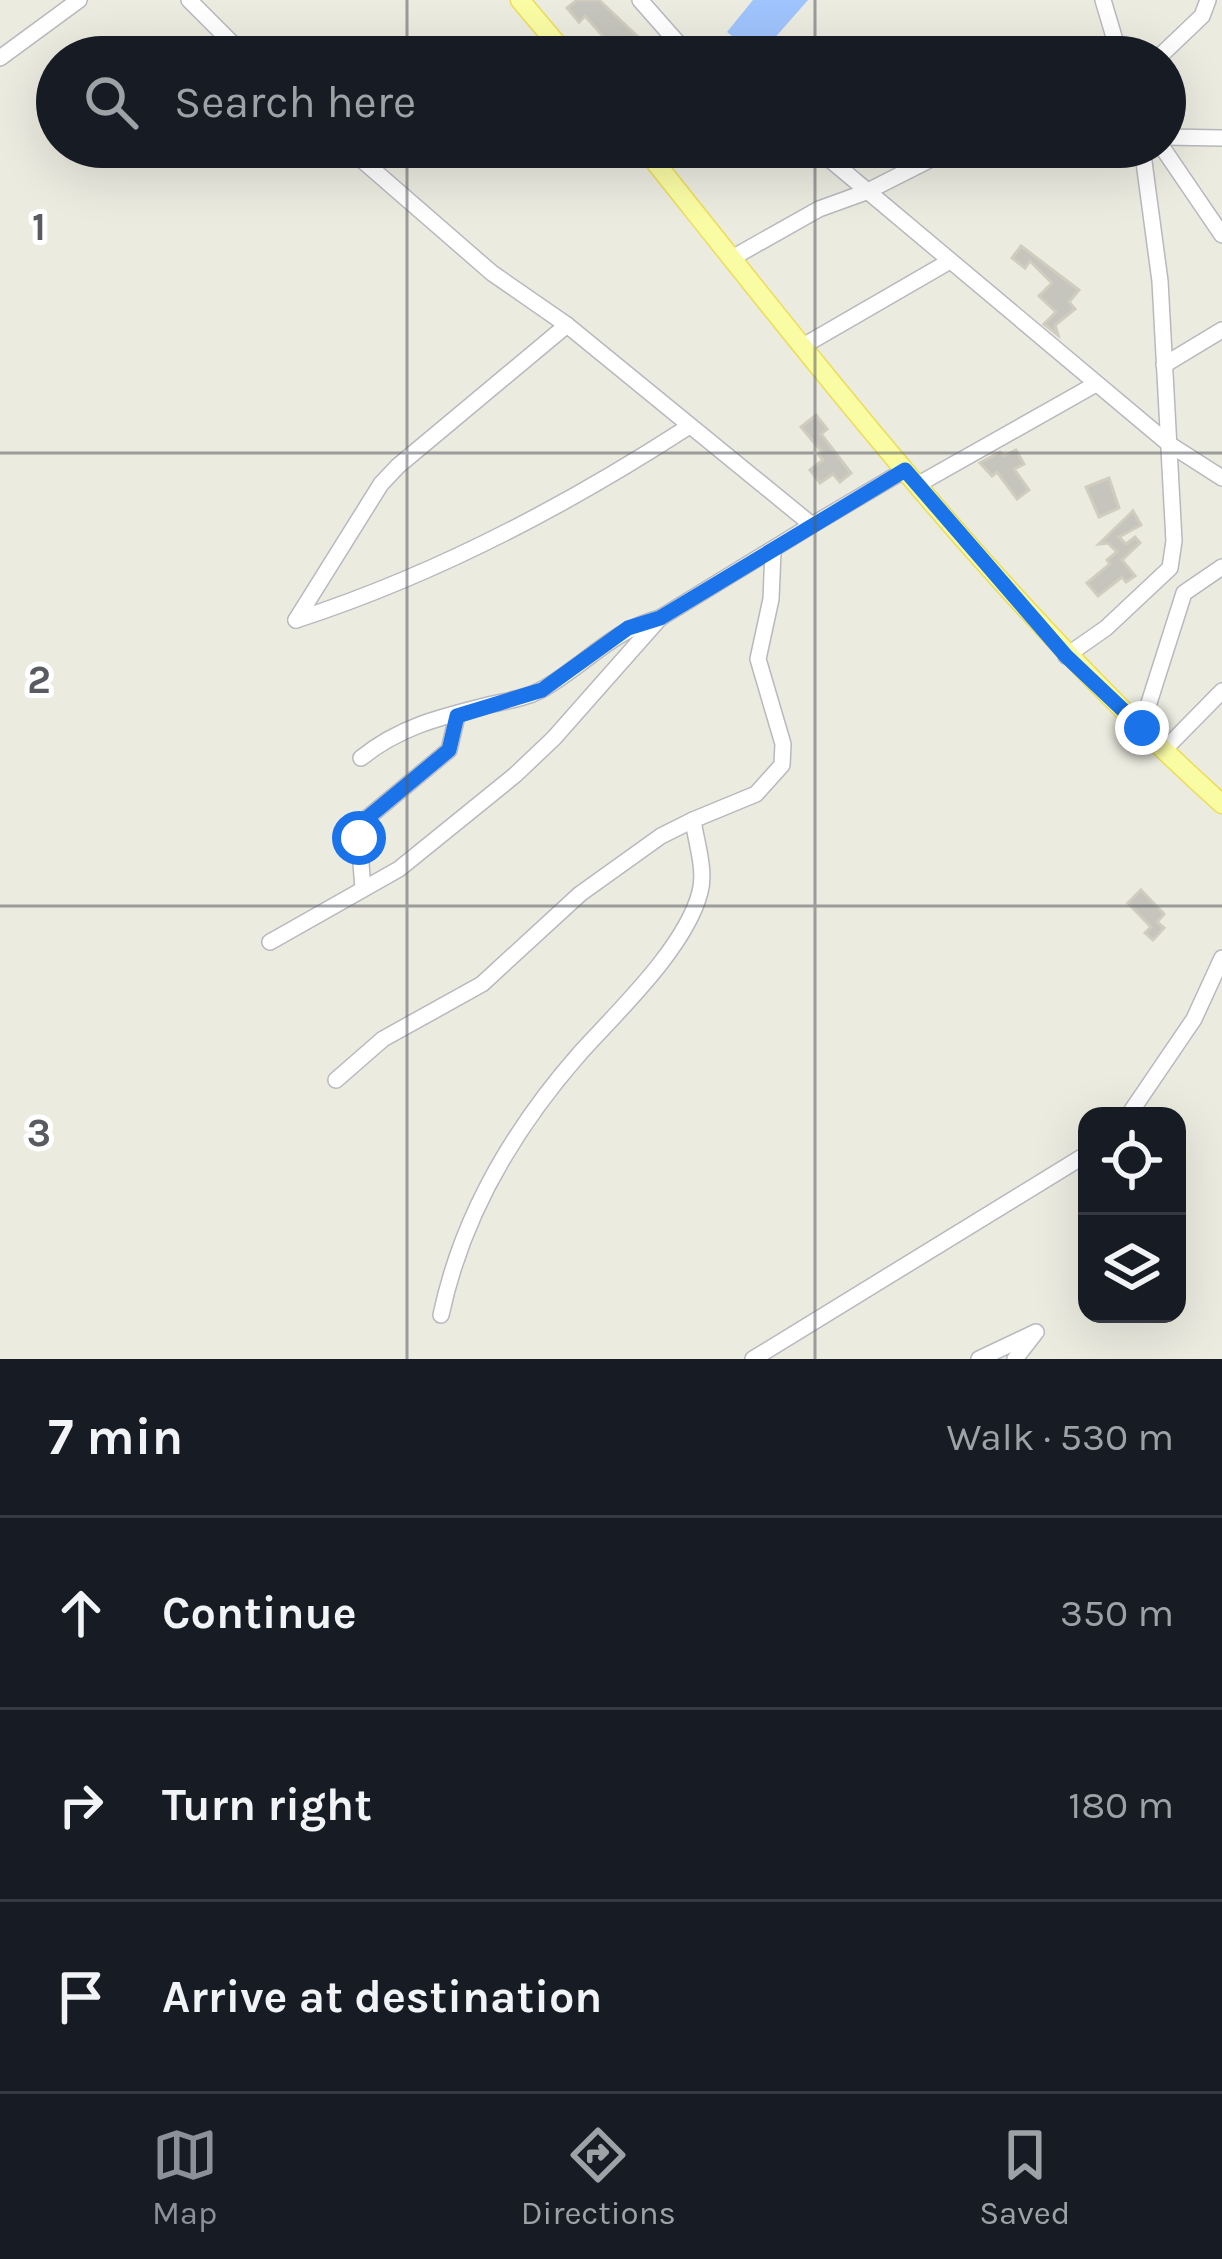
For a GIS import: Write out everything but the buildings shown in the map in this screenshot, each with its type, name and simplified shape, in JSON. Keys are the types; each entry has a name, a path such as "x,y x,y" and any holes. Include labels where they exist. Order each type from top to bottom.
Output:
{"main road":[{"path":"520,0 550,36"},
{"path":"660,168 911,478 1066,656 1222,804"}],"street":[{"path":"0,58 79,0"},
{"path":"640,0 671,36"},
{"path":"1103,0 1114,36"},
{"path":"1181,36 1202,16 1208,0"},
{"path":"196,2 227,36"},
{"path":"1186,137 1222,138"},
{"path":"371,168 493,273 567,325 812,525"},
{"path":"839,168 1169,444 1222,478"},
{"path":"732,258 820,209 913,168"},
{"path":"1145,168 1160,281 1174,518 1170,568 1184,593"},
{"path":"1176,168 1222,236"},
{"path":"803,346 950,261"},
{"path":"567,325 390,475 296,620 435,568 632,464 688,427"},
{"path":"1163,365 1222,330"},
{"path":"361,758 426,720 457,716 542,690 628,628 660,618 812,525 1096,384"},
{"path":"336,1080 383,1040 482,984 580,894 661,836 756,794 782,765 783,744 758,658 772,599 773,551"},
{"path":"1142,728 1184,593 1222,567"},
{"path":"1066,656 1106,628 1170,568"},
{"path":"270,942 399,869 515,775 575,718 660,618"},
{"path":"1163,751 1222,691"},
{"path":"363,890 359,838 366,819 449,750 457,716"},
{"path":"441,1315 457,1249 492,1174 562,1075 608,1026 692,912 702,880 693,820"},
{"path":"1134,1107 1194,1019 1222,958"},
{"path":"753,1359 1078,1160"},
{"path":"979,1359 1036,1332 1015,1359"}],"water":[{"path":"753,0 808,0 776,36 727,32"}],"route":[{"path":"359,838 366,819 449,750 457,716 542,690 628,628 660,618 905,470 1066,656 1142,728"}]}
